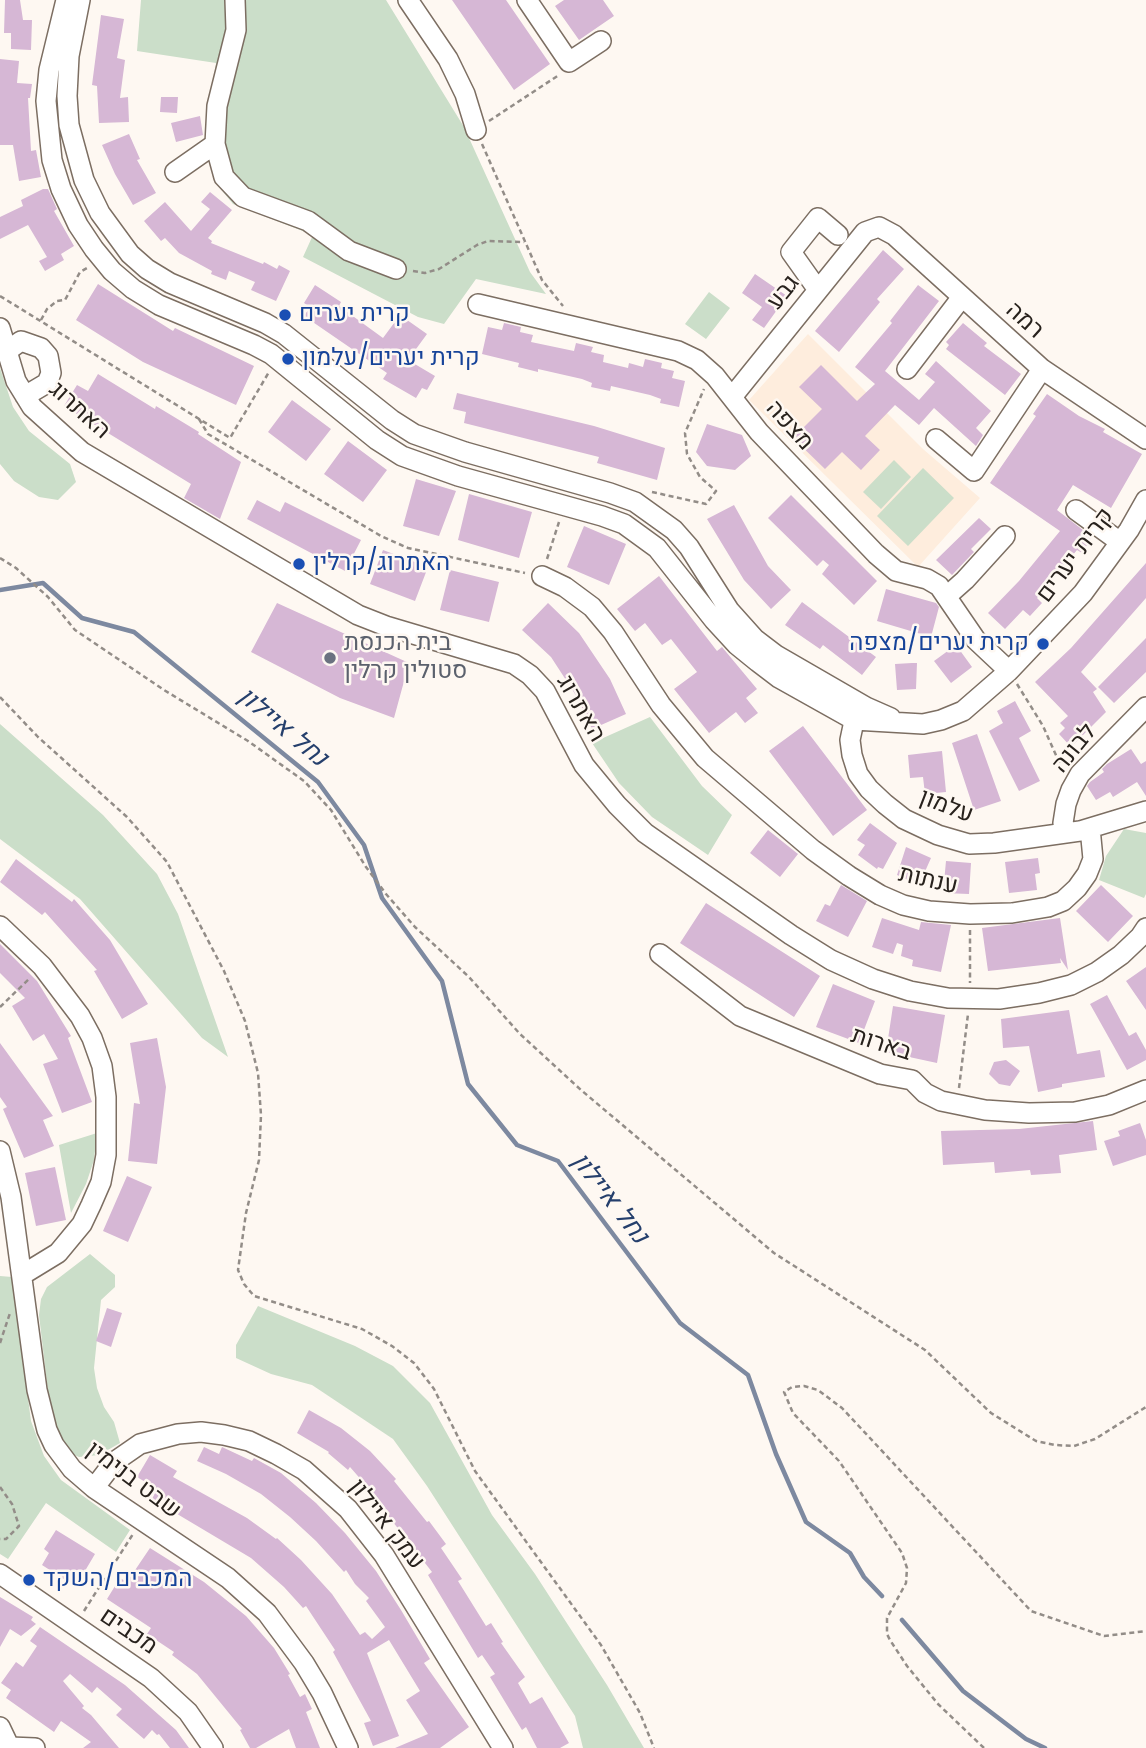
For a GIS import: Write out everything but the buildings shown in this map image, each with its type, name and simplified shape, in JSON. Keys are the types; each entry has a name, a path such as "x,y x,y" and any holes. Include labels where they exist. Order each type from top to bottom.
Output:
{"street":[{"name":"קרית יערים","path":"66,0 49,70 47,90 51,159 61,189 78,225 102,259 132,289 159,305 254,345 277,359 377,440 402,456 458,476 624,524 657,548 737,645 779,678 856,711 905,722 923,724 963,711 1009,671 1083,593 1146,500"},
{"name":"קרית יערים","path":"80,0 69,56 69,125 84,180 100,213 130,254 147,269 170,283 265,323 284,334 391,420 414,434 465,452 610,493 640,506 674,530 689,547 729,610 755,639 856,711"},
{"path":"235,0 236,30 217,106 215,144 224,177 243,197 308,221 349,251 396,269"},
{"path":"408,0 447,59 465,94 476,130"},
{"path":"527,0 569,62 601,41"},
{"path":"176,172 215,144"},
{"path":"818,290 791,252 818,218 838,235"},
{"name":"גבע","path":"732,397 865,232 879,227"},
{"name":"רמה","path":"879,227 894,235 1042,369 1146,439"},
{"path":"907,369 962,297"},
{"name":"מצפה","path":"478,304 678,351 696,360 715,376 759,432 876,554 896,571 928,579 939,586 976,639 1009,671"},
{"name":"האתרוג","path":"0,328 16,381 32,407 82,452 358,615 386,626 514,664 530,675 545,691 584,765 636,824 791,935 831,960 873,979 910,990 948,998 999,999 1072,985 1121,955 1146,928"},
{"path":"7,351 21,341 41,348 48,356 51,373 47,383 25,396"},
{"path":"936,439 974,471 1042,369"},
{"path":"1076,510 1120,542"},
{"path":"947,596 1005,536"},
{"name":"ענתות","path":"542,576 565,587 592,607 613,632 661,705 705,758 813,850 849,876 903,905 929,911 1012,914 1048,907 1063,901 1077,888 1093,859 1090,828"},
{"name":"לבונה","path":"1065,833 1063,823 1071,790 1090,762 1146,707"},
{"name":"עלמון","path":"856,711 850,740 858,774 869,789 904,819 938,835 969,844 1065,833 1146,811"},
{"path":"0,926 43,966 80,1016 92,1038 106,1097 106,1156 101,1182 82,1224 58,1253 22,1275"},
{"name":"בארות","path":"660,954 740,1016 880,1074 912,1080 925,1093 941,1101 985,1110 1075,1112 1109,1105 1146,1090"},
{"name":"שבט בנימין","path":"0,1151 11,1197 37,1390 47,1430 62,1457 93,1488 228,1577 267,1614 304,1663 322,1693 348,1748"},
{"name":"עמק איילון","path":"93,1488 114,1462 140,1444 178,1434 224,1435 249,1441 304,1470 348,1509 384,1555 503,1748"},
{"name":"מכבים","path":"0,1574 171,1694 188,1712 213,1748"},
{"path":"0,1727 10,1747 35,1748"}],"path":[{"path":"564,306 542,279 476,130 558,78 569,62"},
{"path":"396,269 425,273 439,269 488,241 524,242"},
{"path":"40,321 47,309 57,301 65,300 80,272 102,259"},
{"path":"0,296 230,438 277,359"},
{"path":"650,492 706,504 716,491 699,477 687,454 685,433 704,388 715,376"},
{"path":"199,419 208,434 381,536 408,548 542,576 565,506"},
{"path":"0,558 16,568 48,597 75,629 164,690 248,741 304,781 331,810 386,894 415,927 469,977 520,1034 581,1090 774,1253 925,1350 991,1413 1036,1441 1074,1446 1095,1439 1146,1407"},
{"path":"1009,671 1043,726 1071,790"},
{"path":"0,697 38,737 127,817 167,862 201,925 234,996 244,1021 258,1073 261,1115 259,1160 246,1213 238,1270 244,1284 254,1296 362,1329 392,1346 414,1363 434,1389 475,1471 601,1645 640,1713 653,1748"},
{"path":"0,1007 43,966"},
{"path":"984,1748 938,1704 906,1666 890,1640 887,1634 887,1618 906,1583 907,1568 902,1553 839,1461 793,1413 784,1392 792,1387 804,1386 818,1390 842,1408 1031,1611 1104,1636 1146,1631"},
{"path":"0,1487 12,1504 19,1526 6,1539 0,1539"},
{"path":"75,1626 141,1521"}],"shaded area":[{"path":"808,334 923,449 980,498 918,567 749,400"}],"green space":[{"path":"141,0 386,0 464,127 530,272 546,294 476,279 444,324 418,317 303,257 313,235 233,204 219,187 206,142 216,63 137,51"},
{"path":"709,292 730,308 706,339 685,324"},
{"path":"0,368 13,407 29,431 70,464 76,482 58,500 39,497 14,481 0,464"},
{"path":"894,460 911,477 881,509 863,492"},
{"path":"923,468 954,498 908,546 877,516"},
{"path":"650,717 702,786 732,815 708,855 652,817 619,783 592,743"},
{"path":"0,724 103,815 157,874 178,914 228,1057 202,1038 80,899 0,839"},
{"path":"1124,829 1146,833 1144,898 1099,880 1106,856"},
{"path":"97,1133 94,1160 86,1184 71,1213 59,1145"},
{"path":"90,1254 115,1275 115,1287 101,1300 94,1368 97,1388 104,1407 114,1422 120,1443 99,1455 79,1457 68,1452 56,1430 49,1400 39,1315 41,1299 47,1287"},
{"path":"0,1276 12,1277 31,1421 44,1456 61,1480 130,1530 116,1552 46,1503 8,1559 0,1554"},
{"path":"258,1306 355,1346 393,1366 430,1403 492,1515 535,1574 644,1748 583,1748 575,1716 427,1486 393,1439 312,1385 271,1374 236,1358 236,1345"}],"waterway":[{"name":"נחל איילון","path":"0,590 43,583 82,618 134,632 318,782 364,845 382,898 442,981 468,1084 517,1145 558,1161 680,1323 748,1375 776,1454 806,1522 850,1553 864,1577 882,1596"},
{"name":"נחל איילון","path":"902,1620 963,1691 1026,1739 1045,1748"}],"place":[{"name":"קרית יערים","path":"285,315"},
{"name":"קרית יערים/עלמון","path":"288,359"},
{"name":"האתרוג/קרלין","path":"299,564"},
{"name":"קרית יערים/מצפה","path":"1043,644"},
{"name":"בית הכנסת סטולין קרלין","path":"330,658"},
{"name":"המכבים/השקד","path":"29,1580"}]}
